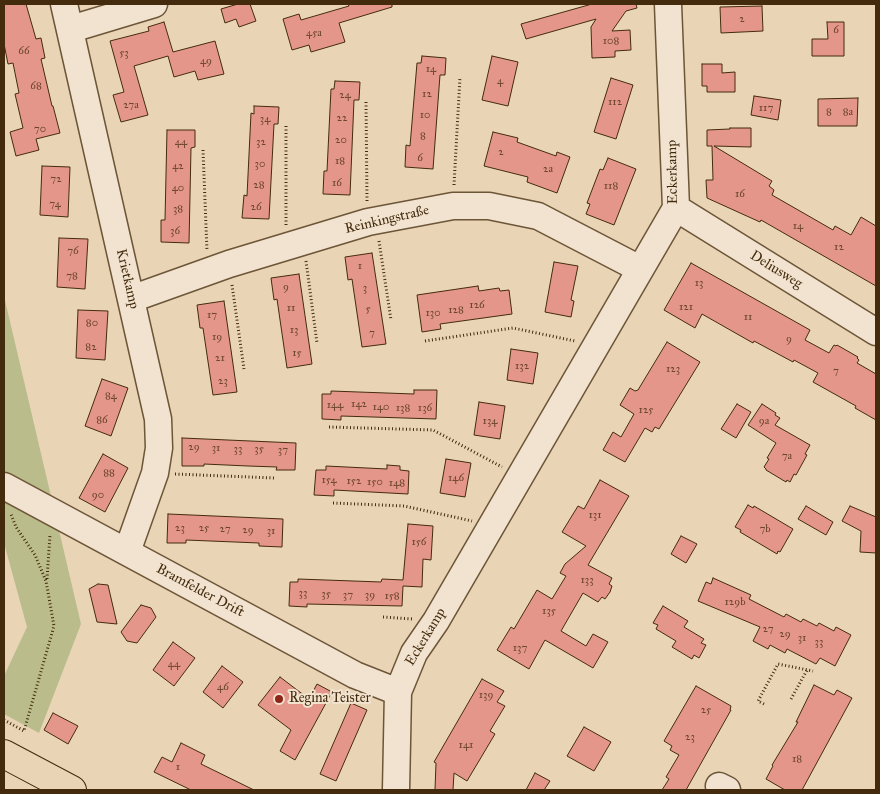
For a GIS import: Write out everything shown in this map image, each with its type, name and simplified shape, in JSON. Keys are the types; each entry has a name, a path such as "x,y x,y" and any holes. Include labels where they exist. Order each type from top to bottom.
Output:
{"main road":[{"path":"4,754 72,790"}],"street":[{"name":"Krietkamp","path":"64,4 158,419 159,448 154,473 127,552"},
{"path":"71,29 154,4"},
{"name":"Eckerkamp","path":"396,790 398,692 414,653 436,621 676,208 668,4"},
{"name":"Reinkingstraße","path":"131,299 218,268 372,221 453,206 489,206 538,216 640,269"},
{"name":"Deliusweg","path":"676,208 876,332"},
{"name":"Bramfelder Drift","path":"4,486 355,675 398,692"}],"path":[{"path":"453,206 460,77"},
{"path":"366,102 372,221 391,320"},
{"path":"286,126 294,244 317,343"},
{"path":"203,150 218,268 244,370"},
{"path":"425,341 513,328 582,343 594,349"},
{"path":"329,427 433,430 520,477"},
{"path":"154,473 274,478"},
{"path":"333,503 404,506 492,525"},
{"path":"4,720 24,731 54,626 46,581 35,555 16,527 10,512"},
{"path":"46,581 52,512"},
{"path":"764,704 758,701 778,664 813,671"},
{"path":"791,699 807,670"}],"green space":[{"path":"4,296 81,624 39,733 4,714 4,676 27,627 4,543"}],"building":[{"path":"4,4 26,4 36,39 41,38 45,58 41,59 60,133 36,139 39,150 16,156 10,132 23,128 15,94 19,93 13,63 8,64 4,44"},
{"path":"238,4 250,4 256,21 239,27 236,19 225,23 221,9"},
{"path":"348,4 392,4 392,7 339,23 345,42 311,52 309,45 292,50 283,19 299,14 301,20 349,6"},
{"path":"592,4 636,4 637,8 626,11 612,31 630,30 631,50 615,51 615,57 592,58 591,27 596,19 526,39 521,24"},
{"path":"762,6 763,31 721,33 720,7"},
{"path":"164,22 173,52 215,41 224,74 198,80 195,71 174,77 168,56 134,66 148,115 121,122 113,95 124,92 110,41 149,31 148,27"},
{"path":"827,22 844,22 844,56 812,56 812,39 828,39"},
{"path":"422,56 446,58 445,75 440,75 433,169 405,167 406,145 410,146 417,63 421,63"},
{"path":"492,56 518,62 508,106 482,100"},
{"path":"702,64 722,64 722,73 735,72 735,92 707,92 707,86 702,86"},
{"path":"611,78 633,85 616,139 594,132"},
{"path":"335,81 360,82 359,100 354,100 350,195 323,194 324,171 327,171 331,89 334,89"},
{"path":"754,96 781,100 778,120 751,115"},
{"path":"858,98 857,126 818,126 818,99"},
{"path":"254,106 279,107 278,124 274,124 269,219 242,218 244,195 247,196 251,113 254,114"},
{"path":"751,128 751,147 714,146 772,181 769,186 774,190 772,195 833,230 835,226 851,235 861,217 876,226 876,286 761,220 760,222 707,198 706,180 713,180 712,146 707,146 707,130"},
{"path":"167,130 195,130 195,147 191,148 189,243 161,242 161,220 165,220"},
{"path":"493,132 518,138 517,142 556,156 557,152 570,157 557,193 527,182 528,177 484,166"},
{"path":"608,158 636,169 614,225 586,214 590,204 587,203 600,169 603,170"},
{"path":"42,166 70,167 68,217 40,215"},
{"path":"59,238 88,239 85,289 57,287"},
{"path":"372,253 386,344 362,347 352,279 348,280 345,257"},
{"path":"554,262 578,266 571,300 574,301 571,317 545,312"},
{"path":"691,263 810,330 805,340 829,353 834,345 837,345 858,357 857,363 876,374 876,420 855,408 856,406 813,382 818,373 794,360 793,362 754,341 753,343 702,314 695,328 664,310"},
{"path":"299,274 312,364 287,368 277,299 274,300 271,278"},
{"path":"478,286 479,291 499,288 500,291 509,290 512,314 440,324 441,329 422,332 417,295"},
{"path":"224,301 237,392 213,395 203,328 200,328 197,305"},
{"path":"78,310 108,311 105,360 76,358"},
{"path":"667,342 700,362 659,429 655,427 652,432 645,428 625,462 603,450 613,432 621,437 634,414 620,405 630,388 635,391 638,390"},
{"path":"511,349 538,353 533,384 507,380"},
{"path":"102,379 128,388 111,436 85,426"},
{"path":"414,390 437,390 436,419 341,416 341,420 322,419 322,394 331,394 331,391 414,394"},
{"path":"479,402 505,406 500,439 474,435"},
{"path":"737,404 751,412 736,438 721,429"},
{"path":"762,404 780,418 775,425 810,445 805,454 807,455 790,482 787,480 786,482 766,470 764,467 769,459 767,458 776,443 748,425"},
{"path":"182,438 296,443 295,470 276,470 277,467 204,464 204,466 182,466"},
{"path":"103,454 128,468 105,512 79,498"},
{"path":"446,459 471,463 465,497 440,493"},
{"path":"387,465 400,466 400,470 409,471 408,494 334,490 334,496 314,495 316,470 326,470 326,466 387,469"},
{"path":"600,480 629,496 588,565 612,578 609,584 612,586 605,599 602,597 598,602 583,593 561,631 586,646 593,634 608,642 593,668 545,640 529,669 497,650 511,627 514,629 537,590 552,599 566,576 560,573 565,564 586,546 562,532 578,506 584,509"},
{"path":"748,505 753,508 754,506 793,529 777,554 740,532 741,530 735,527"},
{"path":"806,506 833,522 826,535 798,519"},
{"path":"850,506 876,517 876,553 860,552 861,531 842,521"},
{"path":"168,514 283,519 282,547 259,546 259,543 186,540 186,543 167,543"},
{"path":"408,524 433,526 431,560 423,559 422,587 403,586 402,606 307,604 307,607 289,606 290,582 298,582 298,579 381,582 382,579 403,580"},
{"path":"681,536 697,544 686,563 671,554"},
{"path":"713,578 751,595 749,599 784,617 786,614 801,622 803,619 817,626 819,623 834,631 836,627 851,635 835,666 820,658 816,664 787,649 785,653 770,645 768,649 753,641 760,627 698,601 706,582 711,584"},
{"path":"98,584 108,585 117,624 97,622 89,589"},
{"path":"141,605 151,608 156,617 137,643 127,641 121,632"},
{"path":"663,606 688,621 684,627 704,639 701,643 706,645 699,658 694,655 692,659 672,647 676,641 656,629 658,625 653,623"},
{"path":"173,642 195,658 174,686 153,670"},
{"path":"222,666 243,682 223,708 203,692"},
{"path":"280,677 309,699 317,684 332,692 295,760 280,751 291,730 258,705"},
{"path":"482,679 504,691 497,702 505,706 490,731 495,734 467,781 454,773 453,790 435,790 436,763 434,762"},
{"path":"814,685 834,695 837,690 852,698 802,790 785,790 766,779 772,765 798,722 796,722"},
{"path":"696,686 731,706 731,710 686,790 662,790 669,779 666,777 679,755 670,750 672,746 664,741"},
{"path":"351,703 367,710 336,781 320,774"},
{"path":"53,713 78,726 68,744 44,730"},
{"path":"584,727 611,742 594,771 567,756"},
{"path":"181,743 205,755 201,764 254,790 191,790 154,772 162,757 172,762"},
{"path":"535,773 550,781 544,790 526,790"}],"place":[{"name":"Regina Teister","path":"279,699"}]}
